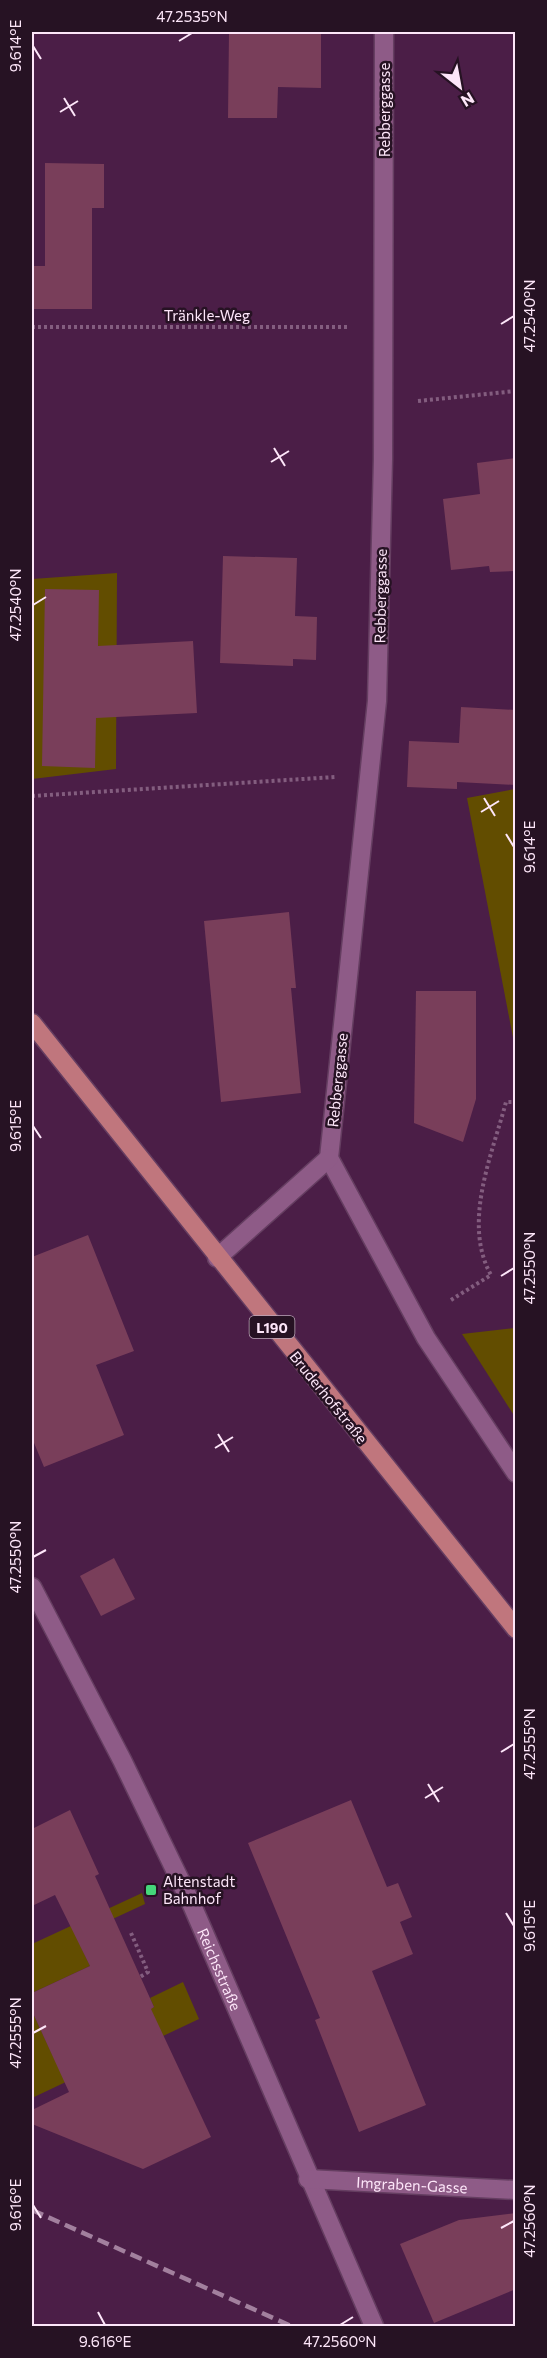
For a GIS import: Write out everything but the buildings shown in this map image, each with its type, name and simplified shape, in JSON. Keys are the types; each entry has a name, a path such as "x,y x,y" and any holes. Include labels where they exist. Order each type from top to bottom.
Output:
{"main road":[{"name":"Bruderhofstraße","path":"32,1023 217,1258 516,1629"}],"street":[{"name":"Rebberggasse","path":"329,1158 377,701 383,405 384,32"},
{"path":"217,1258 329,1158 426,1338 516,1473"},
{"name":"Reichsstraße","path":"32,1587 117,1750 192,1905 308,2179 374,2326"},
{"name":"Imgraben-Gasse","path":"308,2179 516,2190"}],"path":[{"name":"Tränkle-Weg","path":"32,327 383,327"},
{"path":"383,405 516,391"},
{"path":"32,796 369,775"},
{"path":"451,1300 491,1275 483,1260 478,1215 506,1102 516,1102"},
{"path":"131,1933 148,1972 140,1977"}],"shaded area":[{"path":"117,573 116,769 32,779 32,579"},
{"path":"516,789 515,1048 467,798"},
{"path":"516,1328 515,1417 462,1334"},
{"path":"142,1893 145,1904 76,1936 90,1966 32,1993 32,1944"},
{"path":"183,1982 199,2019 32,2098 32,2011 52,2054 154,2007 150,1998"}],"railway":[{"path":"32,2210 291,2326"}],"place":[{"name":"Altenstadt Bahnhof","path":"151,1890"}]}
